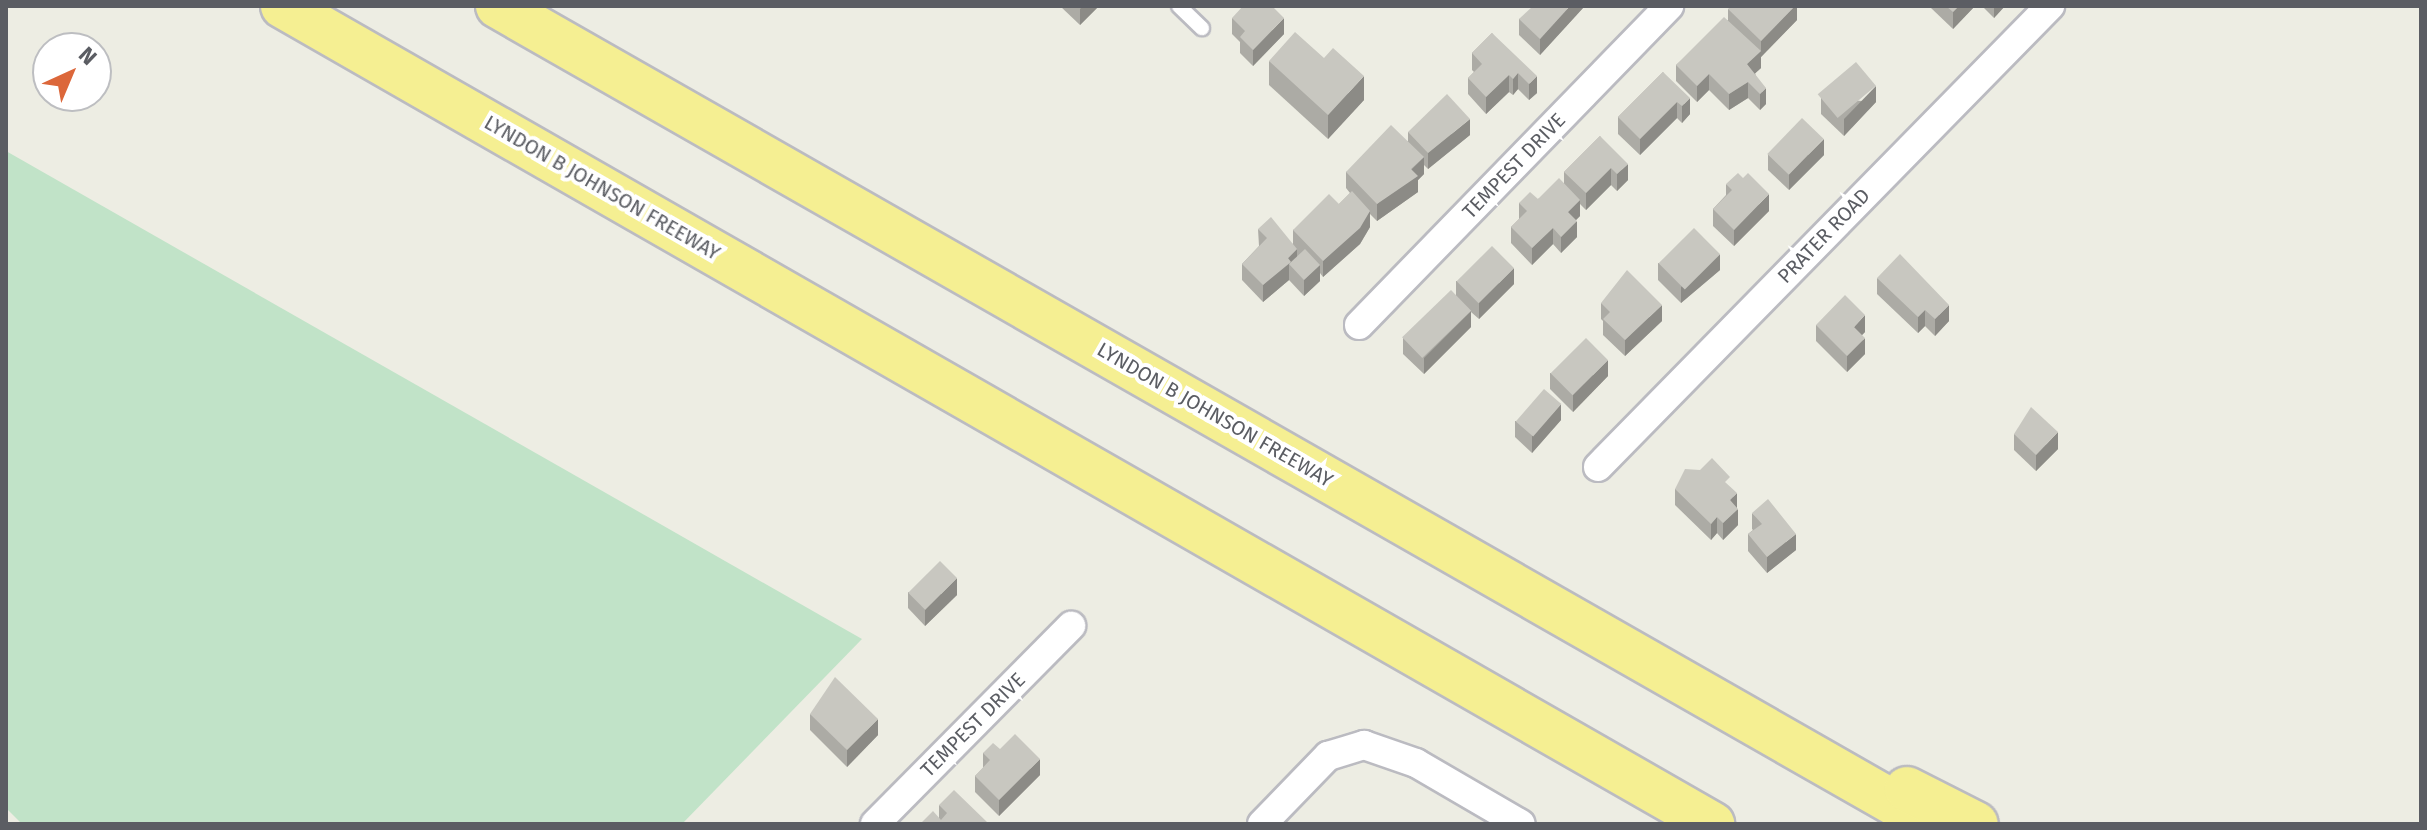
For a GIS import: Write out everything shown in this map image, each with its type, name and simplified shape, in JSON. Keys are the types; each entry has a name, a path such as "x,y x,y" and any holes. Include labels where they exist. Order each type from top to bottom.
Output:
{"highway":[{"name":"LYNDON B JOHNSON FREEWAY","path":"283,6 1712,824"},
{"name":"LYNDON B JOHNSON FREEWAY","path":"498,6 1931,824"},
{"path":"1619,645 1976,824"}],"street":[{"name":"TEMPEST DRIVE","path":"1359,325 1669,6"},
{"name":"PRATER ROAD","path":"1598,467 2050,6"},
{"name":"TEMPEST DRIVE","path":"875,824 1071,626"},
{"path":"1262,824 1328,756 1364,745 1416,763 1521,824"}],"lane":[{"path":"1179,6 1202,28"}],"green space":[{"path":"6,151 862,639 682,824 22,824 6,808"}],"building":[{"path":"1243,6 1272,6 1284,18 1253,50 1240,37 1245,31 1232,18"},
{"path":"1533,6 1570,6 1540,39 1519,19"},
{"path":"1731,6 1795,6 1761,41 1728,9"},
{"path":"1724,17 1761,51 1747,64 1766,88 1760,94 1748,82 1729,94 1709,74 1697,86 1676,65"},
{"path":"1295,32 1324,58 1333,48 1364,76 1328,115 1269,61"},
{"path":"1492,33 1537,76 1529,84 1518,73 1513,79 1509,75 1486,97 1468,78 1482,64 1472,53"},
{"path":"1856,62 1876,86 1838,118 1818,94"},
{"path":"1663,72 1690,98 1682,106 1677,102 1640,139 1618,117"},
{"path":"1447,94 1470,119 1428,153 1408,132"},
{"path":"1802,118 1824,139 1789,175 1767,154"},
{"path":"1391,125 1424,157 1411,169 1418,176 1377,204 1346,172"},
{"path":"1600,136 1628,164 1617,174 1611,168 1586,193 1564,172"},
{"path":"1738,173 1743,178 1748,173 1769,194 1734,230 1713,209 1732,190 1726,184"},
{"path":"1559,178 1580,200 1568,212 1577,221 1561,237 1553,228 1532,248 1511,227 1527,211 1519,203 1530,192 1538,199"},
{"path":"1352,191 1370,211 1360,228 1323,261 1293,230 1329,194 1339,204"},
{"path":"1271,217 1297,249 1288,258 1291,262 1263,285 1242,264 1267,238 1258,229"},
{"path":"1694,228 1720,254 1685,290 1659,263"},
{"path":"1492,246 1514,268 1479,303 1457,281"},
{"path":"1305,249 1320,265 1304,280 1289,264"},
{"path":"1900,254 1949,305 1935,319 1925,310 1918,317 1877,278"},
{"path":"1627,270 1662,305 1625,340 1603,319 1610,312 1601,303"},
{"path":"1451,290 1471,311 1422,358 1402,337"},
{"path":"1845,295 1865,315 1854,327 1865,338 1847,356 1816,325"},
{"path":"1586,338 1608,360 1573,395 1551,373"},
{"path":"1544,389 1561,404 1533,437 1516,421"},
{"path":"2031,407 2058,432 2036,455 2014,434"},
{"path":"1712,458 1730,477 1725,482 1737,493 1730,500 1738,509 1723,523 1717,517 1711,524 1675,489 1685,469 1700,470"},
{"path":"1768,499 1796,534 1767,557 1748,534 1762,524 1752,513"},
{"path":"940,561 957,578 925,610 908,593"},
{"path":"835,677 878,719 847,750 810,714"},
{"path":"1015,734 1040,759 999,800 975,776 990,760 983,753 993,743 1000,749"},
{"path":"954,790 987,822 920,824 933,811 941,820 947,813 939,805"}]}
